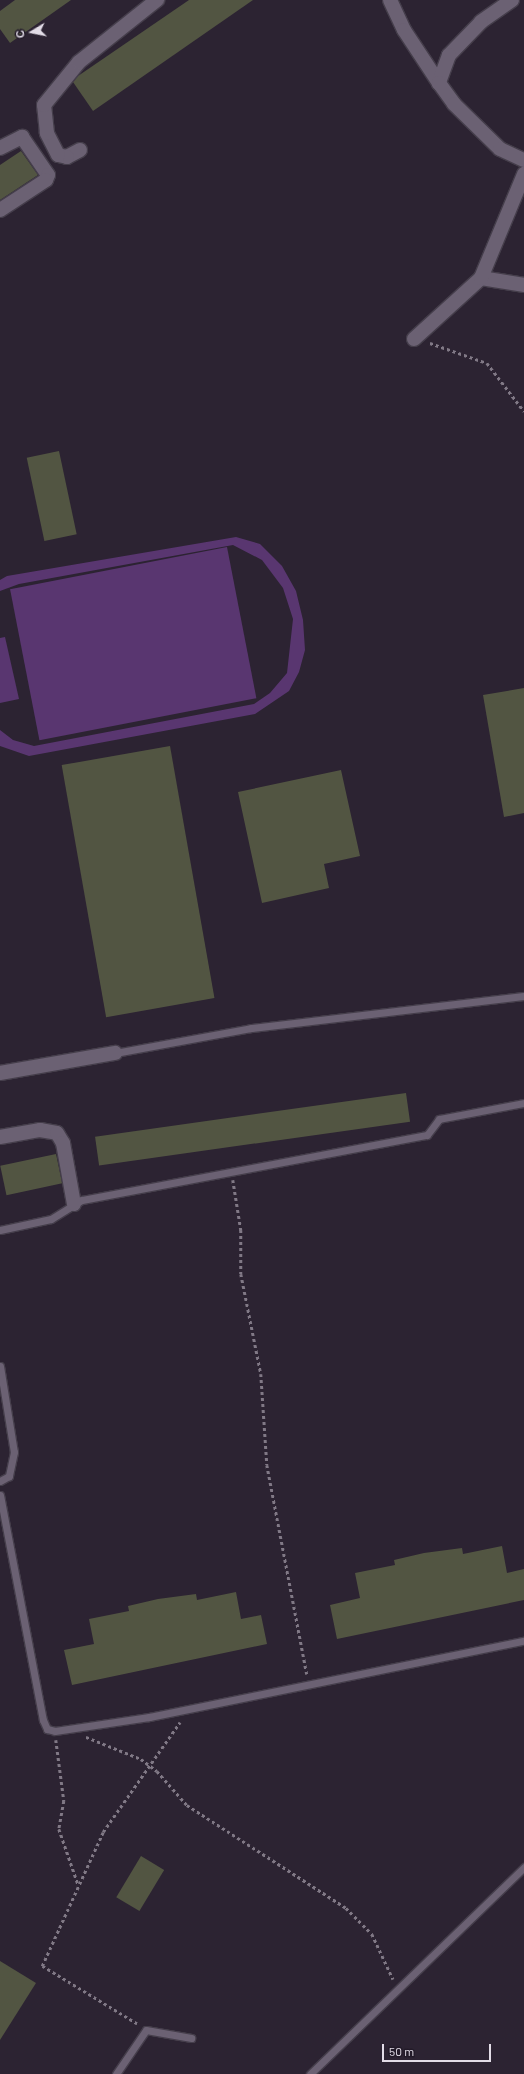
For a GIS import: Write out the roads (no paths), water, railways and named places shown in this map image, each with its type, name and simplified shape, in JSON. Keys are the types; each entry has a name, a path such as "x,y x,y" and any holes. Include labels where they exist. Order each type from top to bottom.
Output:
{"street":[{"path":"80,150 67,157 58,155 47,134 44,105 79,62 157,0"},
{"path":"390,0 404,30 454,104 500,150 524,160"},
{"path":"439,83 449,55 481,22 512,0"},
{"path":"0,148 22,137 48,176 46,180 0,210"},
{"path":"414,339 481,278 523,179"},
{"path":"481,278 524,285"},
{"path":"0,1073 116,1053"},
{"path":"0,1137 40,1130 57,1133 63,1143 74,1204"}],"lane":[{"path":"116,1053 251,1028 524,996"},
{"path":"0,1230 51,1218 74,1204 232,1172 427,1136 439,1119 524,1103"},
{"path":"0,1366 2,1392 13,1467 9,1476 0,1481"},
{"path":"0,1495 43,1720 47,1728 55,1731 309,1684 524,1641"},
{"path":"310,2074 524,1867"},
{"path":"116,2074 146,2030 191,2038"}]}
